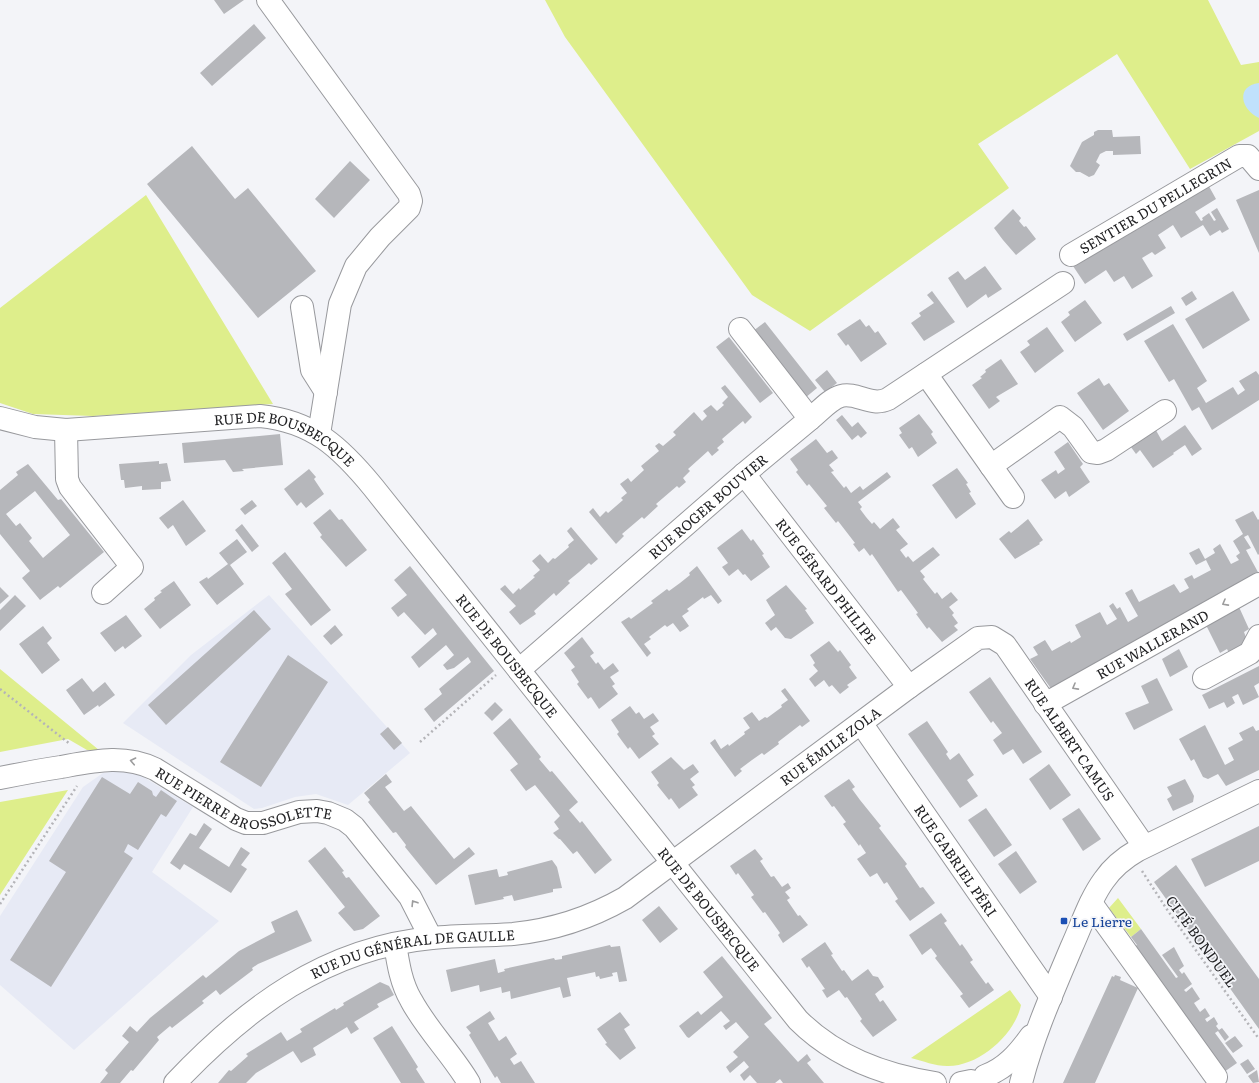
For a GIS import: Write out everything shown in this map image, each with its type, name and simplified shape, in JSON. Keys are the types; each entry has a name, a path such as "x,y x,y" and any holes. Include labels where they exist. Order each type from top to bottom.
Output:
{"street":[{"path":"268,0 409,194 412,201 409,208 380,236 356,266 340,304 319,434"},
{"name":"SENTIER DU PELLEGRIN","path":"1071,255 1239,156 1248,156 1259,169"},
{"name":"RUE ROGER BOUVIER","path":"515,665 810,419 840,396 848,396 874,402 884,401 1063,283"},
{"path":"302,307 312,370 326,392"},
{"path":"740,330 810,419"},
{"path":"926,374 1013,497"},
{"path":"991,466 1060,417 1073,427 1091,452 1098,453 1106,450 1165,411"},
{"name":"RUE DE BOUSBECQUE","path":"0,418 34,427 66,430 260,416 289,421 319,434 340,450 360,471 671,862 803,1024 824,1044 867,1065 898,1083"},
{"path":"66,430 67,479 70,487 132,568 103,592"},
{"name":"RUE GÉRARD PHILIPE","path":"744,474 909,687"},
{"name":"RUE WALLERAND","path":"1045,704 1258,588"},
{"path":"1204,678 1250,653 1259,636"},
{"name":"RUE ÉMILE ZOLA","path":"671,862 973,640 983,637 992,637"},
{"name":"RUE ALBERT CAMUS","path":"992,637 1005,645 1045,704 1138,850"},
{"name":"RUE GABRIEL PÉRI","path":"861,723 1051,997"},
{"name":"RUE PIERRE BROSSOLETTE","path":"0,778 92,761 115,759 144,764 236,819 246,823 263,823 299,812 309,811 328,813 342,818 354,827 410,897 431,938"},
{"path":"1021,1083 1042,1018 1091,903 1103,880 1119,862 1138,850 1259,790"},
{"name":"RUE DU GÉNÉRAL DE GAULLE","path":"175,1083 221,1037 270,998 302,978 334,963 394,944 431,938 514,934 564,924 597,913 625,898 671,862"},
{"path":"1091,903 1216,1077"},
{"path":"394,944 400,972 410,999 423,1020 469,1083"},
{"path":"972,1081 1002,1068 1012,1059 1023,1048 1042,1018"},
{"name":"RUE DE BOUSBECQUE","path":"867,1065 935,1083"},
{"path":"972,1081 999,1078 1007,1083"}],"path":[{"path":"420,742 515,665"},
{"path":"0,689 38,721 92,761 0,904"},
{"name":"CITÉ BONDUEL","path":"1138,850 1168,911 1259,1038"}],"shaded area":[{"path":"269,595 410,753 348,805 316,794 295,797 262,808 254,809 123,723 191,655"},
{"path":"124,771 132,772 145,778 193,807 152,872 219,921 74,1050 0,985 0,916 83,787 103,773"}],"green space":[{"path":"545,0 1208,0 1241,65 1259,62 1259,131 1190,169 1117,54 978,144 1009,188 810,331 752,295 565,37"},
{"path":"146,195 273,404 93,416 33,414 0,403 0,308"},
{"path":"0,669 99,750 87,750 68,739 0,752"},
{"path":"68,790 0,895 0,802"},
{"path":"1118,898 1141,929 1131,937 1109,908"},
{"path":"1010,990 1021,1005 1017,1016 1003,1038 982,1055 959,1065 947,1066 911,1058"}],"water":[{"path":"1259,83 1259,118 1248,110 1243,99 1246,89 1251,85"}],"building":[{"path":"214,0 244,0 224,14"},
{"path":"254,24 266,38 212,86 200,73"},
{"path":"1098,130 1112,130 1113,137 1140,136 1141,154 1113,155 1113,151 1106,151 1100,154 1096,162 1100,165 1094,175 1089,177 1080,172 1076,172 1070,166 1082,142 1094,135 1094,132"},
{"path":"192,146 235,199 248,188 316,271 258,318 147,184"},
{"path":"350,161 370,180 334,218 315,199"},
{"path":"1206,181 1216,199 1195,212 1201,221 1203,220 1202,218 1209,213 1214,221 1216,220 1211,212 1217,208 1229,229 1222,233 1220,230 1210,236 1203,225 1181,238 1173,225 1158,235 1166,248 1155,255 1152,252 1142,258 1153,276 1132,289 1124,276 1114,282 1106,270 1085,284 1071,263"},
{"path":"1259,190 1259,253 1236,200"},
{"path":"1013,209 1021,218 1019,221 1024,227 1026,226 1036,239 1016,255 994,228"},
{"path":"985,266 1002,289 988,298 986,294 967,308 948,278 958,271 965,280"},
{"path":"932,291 955,322 924,341 911,323 921,316 919,313 934,303 927,295"},
{"path":"1192,291 1197,299 1186,306 1181,298"},
{"path":"1233,291 1250,320 1203,349 1185,319"},
{"path":"1085,300 1102,323 1075,342 1061,322 1070,315 1068,312"},
{"path":"1171,306 1175,313 1127,341 1123,334"},
{"path":"860,319 866,327 869,325 875,333 878,331 887,344 861,362 848,344 846,346 837,334"},
{"path":"765,322 817,388 805,398 753,331"},
{"path":"1173,324 1207,381 1197,388 1206,403 1233,387 1238,395 1245,390 1239,381 1256,371 1259,375 1259,400 1212,430 1199,407 1192,411 1174,379 1169,382 1144,341"},
{"path":"1047,327 1064,351 1035,373 1020,352 1030,345 1027,341"},
{"path":"729,337 773,393 760,403 716,347"},
{"path":"1001,359 1018,384 996,397 1000,401 989,409 972,385 982,378 980,377 986,372 985,370"},
{"path":"827,370 837,383 825,392 815,380"},
{"path":"1099,378 1104,386 1109,383 1129,411 1103,430 1077,393"},
{"path":"725,385 752,417 745,424 743,421 722,439 724,442 717,448 719,450 712,456 708,451 688,469 690,471 683,478 686,482 679,488 677,486 656,504 658,506 644,519 642,517 622,534 624,536 616,544 589,512 593,508 600,517 606,511 608,513 623,500 621,498 627,493 620,484 628,478 631,482 644,470 641,466 659,451 655,446 659,443 663,446 676,435 673,432 694,412 702,421 707,416 703,411 711,405 717,411 724,405 722,403 728,397 721,388"},
{"path":"919,414 933,432 931,434 937,443 918,457 912,447 909,449 899,435 902,433 899,428"},
{"path":"842,415 852,427 858,422 867,433 861,438 858,435 852,440 836,420"},
{"path":"1153,425 1162,441 1185,425 1202,449 1192,456 1185,445 1153,468 1140,450 1136,454 1128,443"},
{"path":"280,434 283,465 242,469 244,471 233,472 225,460 184,463 182,443"},
{"path":"816,439 827,453 832,450 838,458 829,465 834,471 831,472 844,488 846,486 851,493 860,486 863,490 887,472 891,477 858,502 862,507 860,509 866,517 872,524 874,522 880,529 893,518 900,527 896,530 908,544 900,550 906,558 908,556 913,562 933,547 940,555 920,571 925,577 923,579 935,594 937,592 942,599 951,592 958,600 949,607 954,613 952,615 958,623 954,626 958,630 942,642 929,627 927,629 916,614 918,613 901,590 898,592 872,554 870,556 864,548 859,552 853,544 855,543 838,521 836,523 824,508 827,506 809,484 807,486 796,472 798,470 790,459"},
{"path":"1068,442 1083,464 1080,467 1090,482 1069,497 1066,491 1055,499 1041,480 1056,470 1058,474 1065,469 1054,452"},
{"path":"159,461 159,464 167,463 171,481 161,482 161,489 142,490 142,486 125,488 124,480 121,480 119,464"},
{"path":"28,464 58,500 61,499 104,552 60,588 58,586 40,600 22,578 30,571 0,534 0,490 18,475 16,472","holes":["35,491 70,535 43,558 29,541 32,538 20,523 16,526 6,514"]},
{"path":"957,468 968,483 966,484 971,492 969,493 976,504 956,519 932,485"},
{"path":"309,469 316,477 314,479 324,494 306,508 301,502 297,506 284,489"},
{"path":"183,500 206,531 186,546 173,525 168,529 159,518"},
{"path":"252,500 257,506 245,515 240,509"},
{"path":"330,509 339,520 342,519 367,550 346,567 320,537 322,535 313,523"},
{"path":"1253,511 1258,520 1259,519 1258,555 1248,535 1244,537 1251,548 1246,550 1259,574 1052,690 1030,659 1038,655 1033,647 1045,640 1052,651 1070,641 1071,643 1081,637 1075,625 1100,612 1107,625 1117,619 1109,606 1113,603 1117,609 1120,607 1128,622 1138,616 1125,593 1132,589 1139,602 1174,584 1180,593 1189,588 1184,579 1192,575 1194,579 1211,570 1206,560 1196,565 1189,553 1199,548 1205,559 1215,553 1213,549 1220,544 1231,564 1239,560 1236,556 1240,553 1233,541 1243,534 1235,520"},
{"path":"1028,519 1043,540 1039,543 1040,544 1015,559 999,539 1009,531 1011,533"},
{"path":"242,524 259,546 252,552 235,530"},
{"path":"571,527 598,559 591,565 589,563 568,581 570,583 556,596 554,593 534,611 536,614 520,625 509,612 516,606 500,589 505,585 513,594 535,577 533,576 540,570 532,561 540,554 548,563 569,547 568,545 574,540 567,531"},
{"path":"742,529 751,541 753,539 764,554 762,555 770,567 751,581 738,569 729,576 722,567 728,563 717,548"},
{"path":"237,539 247,552 230,565 244,584 217,605 199,582 207,577 208,579 228,564 219,553"},
{"path":"285,552 331,610 311,626 285,594 292,589 272,563"},
{"path":"410,566 494,671 434,722 424,709 442,694 439,689 471,662 468,657 454,668 447,670 443,665 454,655 446,645 419,668 411,657 437,634 433,628 425,635 404,612 398,617 391,608 407,595 394,580"},
{"path":"697,566 722,601 718,604 711,595 704,599 703,597 687,609 689,611 682,616 689,626 680,632 673,623 667,627 665,625 649,637 651,639 644,644 651,653 647,657 621,622 629,617 631,619 653,603 651,601 667,589 669,591 680,583 690,575 689,573"},
{"path":"174,581 191,605 160,629 144,609 155,600 154,598 162,592 160,591"},
{"path":"786,585 807,609 805,610 814,623 791,639 785,638 776,627 771,631 765,623 775,615 766,600"},
{"path":"0,587 9,596 0,604"},
{"path":"15,595 26,606 0,631 0,610"},
{"path":"1239,607 1249,629 1244,632 1249,646 1230,655 1227,649 1220,653 1206,625"},
{"path":"254,610 271,629 166,725 148,705"},
{"path":"126,615 142,636 125,649 123,646 115,652 100,633"},
{"path":"335,625 343,635 331,645 323,636"},
{"path":"43,626 52,638 47,643 60,660 42,674 19,644"},
{"path":"582,637 594,653 590,656 596,664 598,662 604,670 613,663 619,671 610,677 615,684 612,686 618,694 599,709 591,697 588,699 577,684 579,682 571,670 575,667 564,653"},
{"path":"829,641 838,652 840,650 851,665 849,667 857,678 847,685 849,687 840,694 832,685 829,687 824,680 815,687 809,679 818,671 813,665 815,663 810,655"},
{"path":"1179,649 1188,667 1170,677 1162,659"},
{"path":"288,655 328,682 261,787 220,762"},
{"path":"1259,666 1259,683 1254,686 1259,697 1243,705 1238,694 1232,697 1235,703 1227,708 1224,702 1209,709 1202,695"},
{"path":"990,677 1042,752 1023,764 1013,749 1003,755 993,740 1002,733 993,721 991,723 969,692"},
{"path":"82,678 93,692 105,682 115,695 99,707 98,705 84,715 66,690"},
{"path":"1157,678 1173,710 1134,730 1125,713 1149,703 1141,686"},
{"path":"785,688 810,721 802,727 800,725 764,755 762,753 752,760 740,769 742,771 735,777 710,743 715,739 721,749 728,744 729,746 745,734 744,732 750,728 743,718 752,712 759,721 765,717 767,718 782,707 781,705 788,700 781,691"},
{"path":"495,702 503,710 492,721 484,713"},
{"path":"630,706 636,714 639,712 644,719 653,713 659,721 650,727 655,734 652,736 659,744 639,759 630,747 628,749 622,741 617,734 619,732 611,720"},
{"path":"510,718 541,757 539,759 550,772 552,771 578,802 569,810 580,823 582,821 612,860 595,874 577,851 573,854 553,833 559,829 554,822 560,816 535,785 526,791 510,770 518,764 493,733"},
{"path":"927,721 948,752 946,754 950,760 959,753 974,775 967,780 978,796 960,808 908,734"},
{"path":"1205,725 1225,765 1234,760 1228,748 1243,740 1239,733 1253,726 1256,731 1259,730 1259,770 1226,786 1218,774 1208,779 1203,777 1194,759 1191,761 1179,739"},
{"path":"388,727 402,743 394,750 380,734"},
{"path":"671,757 684,770 693,764 699,772 690,779 695,785 692,787 698,795 679,809 671,798 669,800 657,785 659,783 651,772"},
{"path":"1049,764 1071,795 1050,810 1029,779"},
{"path":"386,774 392,782 385,787 404,811 411,806 454,859 469,847 475,854 436,885 405,847 406,845 396,832 393,833 368,802 370,800 364,793"},
{"path":"102,777 130,794 138,782 152,791 153,795 156,797 161,790 177,801 166,817 161,814 138,850 128,844 124,852 133,858 51,987 10,960 66,872 49,861"},
{"path":"849,779 855,787 852,789 881,826 879,828 907,864 905,866 920,888 923,887 935,903 910,921 895,901 898,899 887,882 884,884 877,873 870,877 857,859 866,853 843,824 846,822 824,796"},
{"path":"1185,779 1194,796 1193,802 1173,811 1167,799 1172,796 1167,787"},
{"path":"986,808 1012,845 994,857 968,820"},
{"path":"1079,808 1101,839 1083,851 1062,819"},
{"path":"204,823 212,829 199,848 229,867 241,847 250,853 241,865 247,869 231,893 184,864 180,870 170,863 190,833 196,836"},
{"path":"1259,826 1259,861 1205,887 1191,859"},
{"path":"325,847 344,871 342,872 346,878 349,877 380,916 363,929 354,931 338,913 345,907 308,861"},
{"path":"755,849 763,859 760,861 771,877 774,876 782,887 788,883 791,888 785,892 790,898 787,900 798,916 800,915 808,925 783,943 778,935 780,933 765,912 763,913 751,897 754,895 738,873 736,875 730,866"},
{"path":"1016,851 1037,882 1020,894 998,864"},
{"path":"552,860 557,867 562,888 553,889 553,892 514,901 512,895 503,897 504,899 475,905 468,875 497,869 499,877 508,875 507,872"},
{"path":"1176,865 1259,979 1259,1029 1154,882"},
{"path":"659,906 678,929 660,943 642,920"},
{"path":"297,910 312,941 258,964 252,968 253,970 220,995 216,990 202,1001 204,1003 172,1028 170,1026 157,1037 159,1040 133,1071 131,1070 120,1083 100,1083 108,1073 105,1070 129,1042 122,1036 130,1026 137,1032 150,1018 203,975 206,978 239,951 275,932 271,922"},
{"path":"941,913 947,921 944,923 960,946 962,944 973,960 970,962 986,984 988,982 994,990 969,1008 960,996 963,994 935,958 937,956 931,948 922,955 909,935"},
{"path":"1141,929 1176,978 1178,977 1162,955 1174,947 1184,966 1179,970 1182,974 1184,972 1192,984 1184,990 1186,992 1192,987 1200,999 1194,1003 1200,1012 1205,1008 1210,1016 1205,1019 1207,1022 1214,1017 1218,1024 1216,1026 1219,1030 1222,1028 1229,1037 1225,1041 1218,1031 1215,1033 1237,1063 1224,1072 1134,947 1137,945 1131,937"},
{"path":"825,942 833,954 831,955 842,971 844,970 852,981 868,969 873,976 878,977 884,987 875,994 880,1002 883,1000 897,1020 873,1037 860,1021 862,1019 847,997 845,998 839,990 827,998 822,990 825,989 809,966 807,968 801,959"},
{"path":"610,945 611,947 620,946 627,981 619,982 617,972 612,973 613,976 600,979 599,976 596,977 595,972 567,978 571,996 563,998 560,987 511,999 510,991 502,993 501,987 480,992 479,985 451,992 446,970 495,959 498,973 505,971 504,969 554,958 555,960 562,959 562,956"},
{"path":"722,956 772,1018 764,1024 798,1062 807,1054 811,1060 807,1063 824,1083 783,1083 780,1079 775,1083 757,1083 750,1075 744,1081 740,1075 749,1067 744,1061 730,1073 726,1067 738,1057 733,1052 749,1037 736,1022 726,1030 723,1026 730,1021 721,1011 689,1038 687,1037 679,1026 698,1011 701,1015 723,997 703,972"},
{"path":"1115,975 1121,977 1120,980 1138,988 1095,1083 1063,1083 1112,976 1114,977"},
{"path":"380,982 389,986 394,995 377,1004 379,1007 354,1022 359,1029 351,1034 347,1027 313,1048 316,1055 301,1063 293,1051 256,1073 246,1083 218,1083 229,1070 231,1071 248,1056 246,1054 281,1032 287,1041 302,1032 300,1029 335,1008 336,1010 344,1005 343,1003"},
{"path":"490,1011 495,1019 488,1023 499,1041 506,1036 517,1054 510,1059 514,1065 521,1061 535,1083 501,1083 497,1076 495,1078 469,1035 471,1033 466,1027"},
{"path":"620,1012 630,1025 624,1029 636,1048 620,1060 605,1044 607,1043 597,1029"},
{"path":"392,1026 418,1067 416,1069 425,1083 401,1083 373,1038"},
{"path":"1235,1036 1243,1046 1233,1053 1225,1043"},
{"path":"1248,1059 1255,1069 1247,1074 1240,1064"},
{"path":"1257,1070 1259,1082 1253,1083 1248,1076"}],"place":[{"name":"Le Lierre","path":"1064,921"}]}
